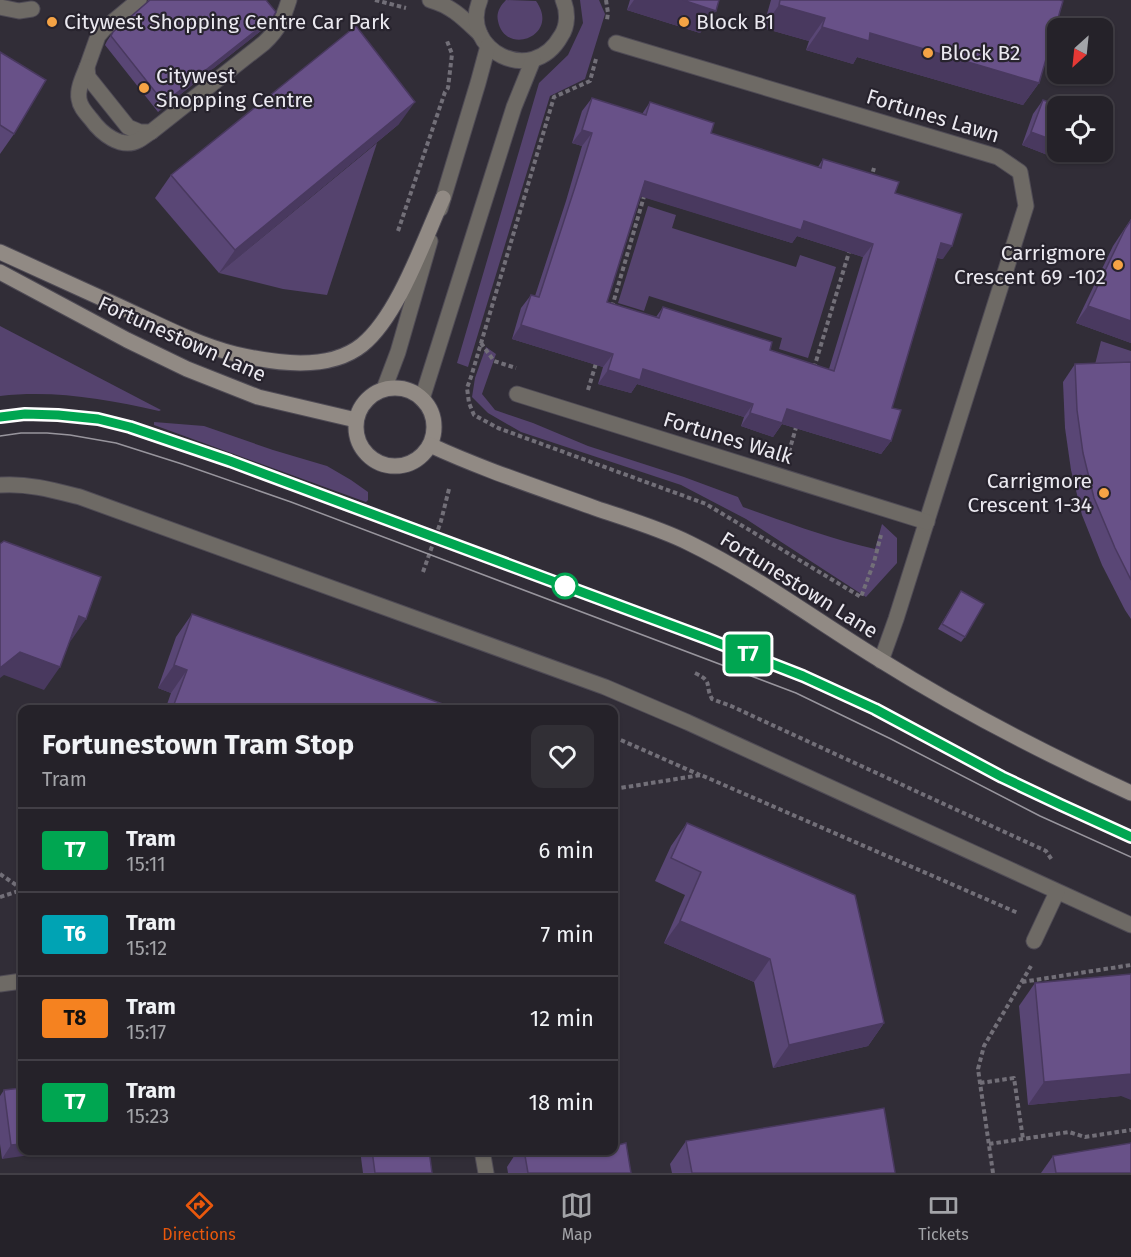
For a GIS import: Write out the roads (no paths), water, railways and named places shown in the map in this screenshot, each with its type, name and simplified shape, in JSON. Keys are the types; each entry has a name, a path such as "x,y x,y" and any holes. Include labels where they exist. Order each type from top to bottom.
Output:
{"street":[{"path":"139,0 98,36 78,97 79,103 96,126 105,135 121,142 138,141 151,132 272,36 282,21 290,0"},
{"path":"430,0 455,10 497,54 520,61 532,60 546,54 557,45 564,32 567,18 563,0"},
{"path":"384,389 398,352 478,83 484,40 477,20 477,6 480,0"},
{"path":"0,7 19,11 32,9"},
{"name":"Fortunes Lawn","path":"616,43 998,157 1020,172 1026,206 881,661"},
{"path":"422,399 514,107 532,60"},
{"path":"87,67 88,76 128,127 140,132 151,132"},
{"path":"0,252 192,339 234,353 292,363 326,361 355,350 381,325 408,277 443,198"},
{"name":"Fortunestown Lane","path":"0,272 128,340 197,373 258,398 356,420"},
{"path":"384,389 404,389 414,393 430,409 434,421 434,434 430,445 422,455 400,466 388,466 376,462 366,454 356,432 356,420 360,410 366,401 384,389"},
{"name":"Fortunes Walk","path":"517,394 927,522"},
{"name":"Fortunestown Lane","path":"430,445 525,483 662,530 751,578 936,694 1051,755 1131,793"},
{"path":"0,485 29,485 80,497 605,687 687,722 1131,925"},
{"path":"1034,941 1057,892"},
{"path":"0,984 18,982"},
{"path":"483,1155 486,1173"}],"tram line":[{"path":"0,417 25,414 98,419 130,427 230,461 803,676 858,700 1002,777 1131,837"},
{"name":"T7","path":"0,417 25,414 98,419 130,427 230,461 803,676 875,709 1002,777 1131,837"},
{"path":"0,436 47,433 116,443 291,502 796,693 1040,816 1131,857"}],"place":[{"name":"Citywest Shopping Centre Car Park","path":"52,22"},
{"name":"Block B1","path":"684,22"},
{"name":"Block B2","path":"928,53"},
{"name":"Citywest Shopping Centre","path":"144,88"},
{"name":"Carrigmore Crescent 69 -102","path":"1118,265"},
{"name":"Carrigmore Crescent 1-34","path":"1104,493"}]}
